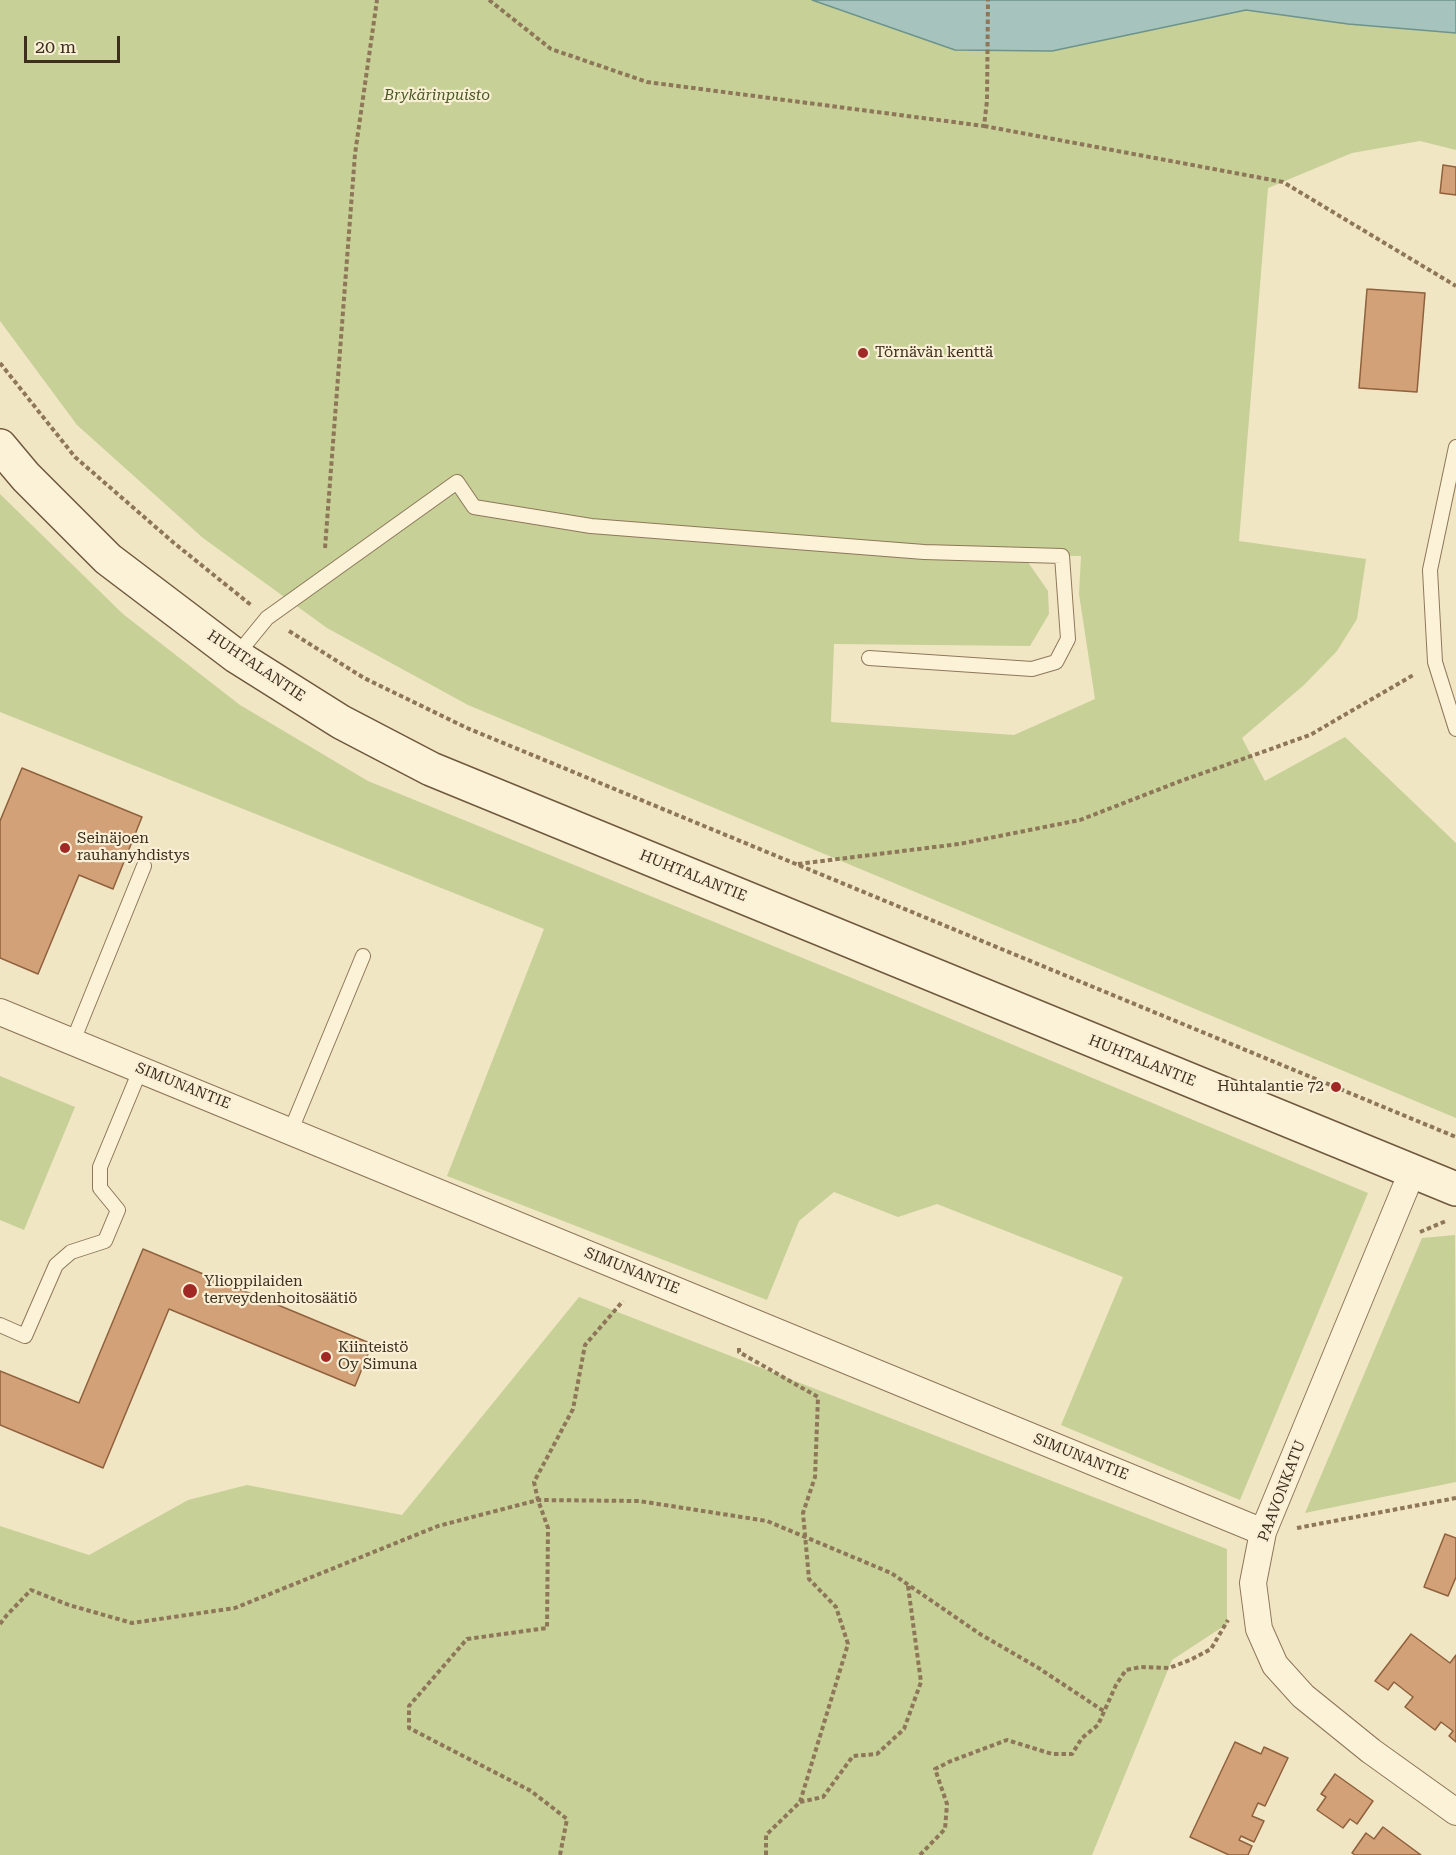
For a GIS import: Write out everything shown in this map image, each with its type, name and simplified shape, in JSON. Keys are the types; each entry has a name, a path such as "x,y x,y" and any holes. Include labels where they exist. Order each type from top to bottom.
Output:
{"main road":[{"name":"HUHTALANTIE","path":"0,446 26,477 108,559 236,656 341,722 431,769 1456,1190"}],"street":[{"name":"SIMUNANTIE","path":"0,1012 141,1068 1263,1532"},
{"name":"PAAVONKATU","path":"1412,1172 1263,1532 1253,1583 1258,1629 1275,1665 1303,1696 1371,1751 1456,1812"}],"lane":[{"path":"1456,447 1430,570 1435,662 1456,729"},
{"path":"236,656 267,618 457,482 474,507 591,526 924,552 1062,556 1068,639 1056,662 1032,669 869,658"},
{"path":"73,1041 144,866"},
{"path":"291,1130 363,956"},
{"path":"0,1325 25,1335 56,1265 71,1251 105,1241 118,1210 100,1188 100,1167 141,1068"}],"path":[{"path":"323,578 355,154 377,0"},
{"path":"489,0 550,49 647,82 984,126 1282,182 1456,286"},
{"path":"984,126 987,101 988,0"},
{"path":"0,363 75,457 174,543 267,618 364,678 467,728 1456,1137"},
{"path":"797,865 958,844 1080,820 1310,735 1435,662"},
{"path":"560,1855 567,1819 531,1791 409,1728 409,1706 467,1639 547,1628 548,1528 534,1482 573,1409 585,1345 645,1276"},
{"path":"734,1313 739,1352 818,1397 815,1477 803,1513 808,1579 836,1607 848,1644 800,1802 766,1835 766,1855"},
{"path":"1263,1532 1456,1498"},
{"path":"0,1624 31,1590 69,1605 132,1623 235,1608 438,1526 538,1500 639,1501 767,1521 891,1573 981,1634 1037,1667 1105,1712"},
{"path":"800,1802 823,1797 853,1756 877,1754 904,1730 921,1682 908,1585"},
{"path":"920,1855 945,1829 947,1804 935,1769 1007,1740 1052,1754 1072,1754 1082,1738 1098,1725 1116,1685 1126,1670 1141,1667 1169,1668 1204,1653 1211,1649 1227,1624 1230,1614"}],"green space":[{"name":"Brykärinpuisto","path":"0,0 812,0 955,50 1052,51 1246,10 1348,24 1456,33 1456,150 1420,141 1352,153 1268,188 1239,541 1366,559 1357,619 1337,651 1304,685 1242,738 1265,781 1345,737 1456,843 1456,1118 468,705 327,628 203,538 77,425 0,321","holes":["1023,555 1081,556 1079,594 1095,699 1014,735 831,722 834,644 1030,646 1049,614 1048,591"]},
{"path":"0,494 123,614 240,705 368,781 901,998 1368,1193 1240,1500 1061,1425 1123,1277 937,1204 898,1217 834,1192 799,1221 767,1300 447,1176 544,929 0,712"},
{"path":"0,1076 75,1107 24,1230 0,1220"},
{"path":"1455,1235 1456,1482 1305,1513 1422,1238"},
{"path":"579,1297 1227,1549 1227,1624 1172,1660 1092,1855 0,1855 0,1526 89,1555 188,1500 247,1485 402,1515"}],"water":[{"path":"812,0 1456,0 1456,33 1348,24 1246,10 1052,51 955,50"}],"building":[{"path":"1443,165 1456,167 1456,195 1440,193"},
{"path":"1367,289 1425,293 1417,392 1359,388"},
{"name":"Seinäjoen rauhanyhdistys","path":"22,768 142,817 113,889 79,875 38,974 0,958 0,821"},
{"name":"Kiinteistö Oy Simuna","path":"143,1249 372,1344 355,1386 169,1309 103,1468 0,1425 0,1371 79,1403"},
{"path":"1445,1534 1456,1538 1456,1577 1448,1596 1424,1587"},
{"path":"1411,1634 1450,1663 1456,1655 1456,1742 1449,1736 1453,1731 1441,1722 1435,1730 1405,1707 1413,1697 1394,1682 1388,1690 1375,1681"},
{"path":"1235,1742 1261,1754 1264,1747 1288,1758 1265,1806 1258,1803 1252,1816 1264,1821 1254,1842 1241,1836 1239,1840 1252,1846 1248,1855 1229,1855 1190,1837"},
{"path":"1335,1774 1373,1801 1357,1824 1350,1819 1343,1828 1317,1810 1326,1797 1321,1794"},
{"path":"1383,1827 1421,1855 1355,1855 1352,1853 1366,1833 1374,1839"}],"place":[{"name":"Törnävän kenttä","path":"863,353"},
{"name":"Seinäjoen rauhanyhdistys","path":"65,848"},
{"name":"Huhtalantie 72","path":"1336,1087"},
{"name":"Ylioppilaiden terveydenhoitosäätiö","path":"190,1291"},
{"name":"Kiinteistö Oy Simuna","path":"326,1357"}]}
